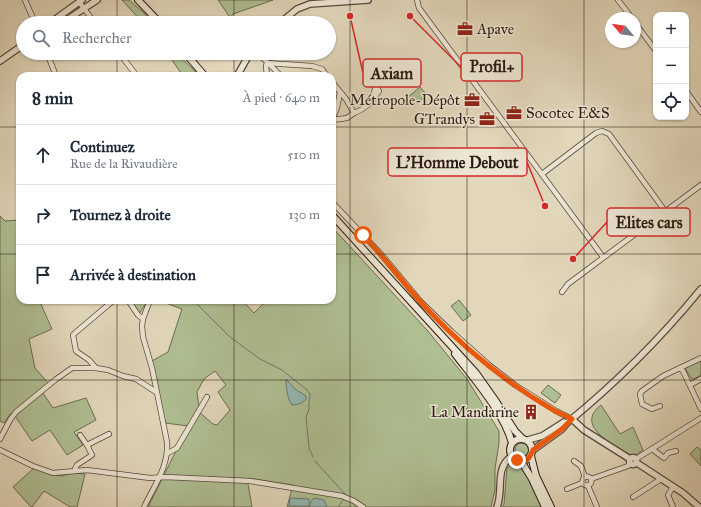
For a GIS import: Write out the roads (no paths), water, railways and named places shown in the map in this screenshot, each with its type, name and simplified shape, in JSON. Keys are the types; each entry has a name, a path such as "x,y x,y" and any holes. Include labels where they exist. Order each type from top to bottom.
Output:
{"main road":[{"path":"138,0 153,16"},
{"path":"191,60 202,72"},
{"path":"336,219 476,373 515,431 530,443 535,471 551,507"},
{"path":"431,325 490,402 509,433 512,443 510,448 512,456 521,461 527,460 532,453"},
{"path":"512,443 516,440 525,439"},
{"path":"521,461 532,479 545,507"}],"street":[{"path":"26,0 32,16"},
{"path":"73,16 97,0"},
{"path":"288,16 297,9 310,4 368,0"},
{"path":"417,0 419,8 604,257"},
{"path":"618,0 627,12"},
{"path":"60,16 81,1 84,9 90,16"},
{"path":"641,31 654,48"},
{"path":"0,61 16,51"},
{"path":"49,60 54,72"},
{"path":"124,60 134,72"},
{"path":"239,72 246,60"},
{"path":"267,62 267,72"},
{"path":"267,62 277,72"},
{"path":"267,62 312,66 322,69 324,72"},
{"path":"336,87 354,113"},
{"path":"336,110 340,92"},
{"path":"689,95 701,112"},
{"path":"336,119 347,118 363,109 371,102"},
{"path":"542,174 596,133 602,131 609,134 666,211"},
{"path":"562,292 568,284 701,185"},
{"path":"336,206 380,252 421,302 452,332 511,382 569,421 674,487 698,505"},
{"path":"532,453 562,429 630,367 701,290"},
{"path":"96,368 89,360 76,351 73,336 75,332 109,304"},
{"path":"131,304 138,315 143,319"},
{"path":"144,507 167,462 168,453 152,368 143,337 143,319 149,304"},
{"path":"660,406 652,409 642,404 640,394 642,391 663,376 701,358"},
{"path":"0,439 16,412 54,380 72,368 96,368 108,370 136,379 156,392"},
{"path":"680,368 683,371 701,409"},
{"path":"690,385 701,380"},
{"path":"168,453 177,448 207,397"},
{"path":"588,486 591,483 591,480 628,466 633,461 701,418"},
{"path":"525,439 539,438 564,422 569,421"},
{"path":"87,445 108,434"},
{"path":"74,471 77,465 92,455 80,435"},
{"path":"652,449 664,458 668,453 676,451"},
{"path":"0,450 33,466 53,473 87,470 150,478 269,484 342,496 363,507"},
{"path":"497,507 500,495 502,466 507,459 512,456"},
{"path":"574,461 581,466 585,477"},
{"path":"585,477 589,477 591,480"},
{"path":"582,483 582,479 585,477"},
{"path":"633,497 661,479"},
{"path":"582,483 585,486 588,486 596,507"},
{"path":"567,489 582,483"},
{"path":"673,507 668,496 674,487"}],"water":[{"path":"286,379 295,389 306,396 306,399 303,402 292,405 288,396"},
{"path":"290,498 309,499 309,506 289,506"},
{"path":"314,498 324,500 327,507 309,507"}],"waterway":[{"path":"197,304 230,337 260,359 282,370 307,390 310,397 309,409 306,417 309,448 313,457"},
{"path":"315,461 345,494"},
{"path":"338,507 343,500"}],"place":[{"name":"Axiam","path":"350,16"},
{"name":"Profil+","path":"410,16"},
{"name":"Apave","path":"465,29"},
{"name":"Métropole-Dépôt","path":"472,100"},
{"name":"Socotec E&S","path":"514,113"},
{"name":"GTrandys","path":"487,119"},
{"name":"L'Homme Debout","path":"545,206"},
{"name":"Elites cars","path":"573,259"},
{"name":"La Mandarine","path":"531,412"}]}
